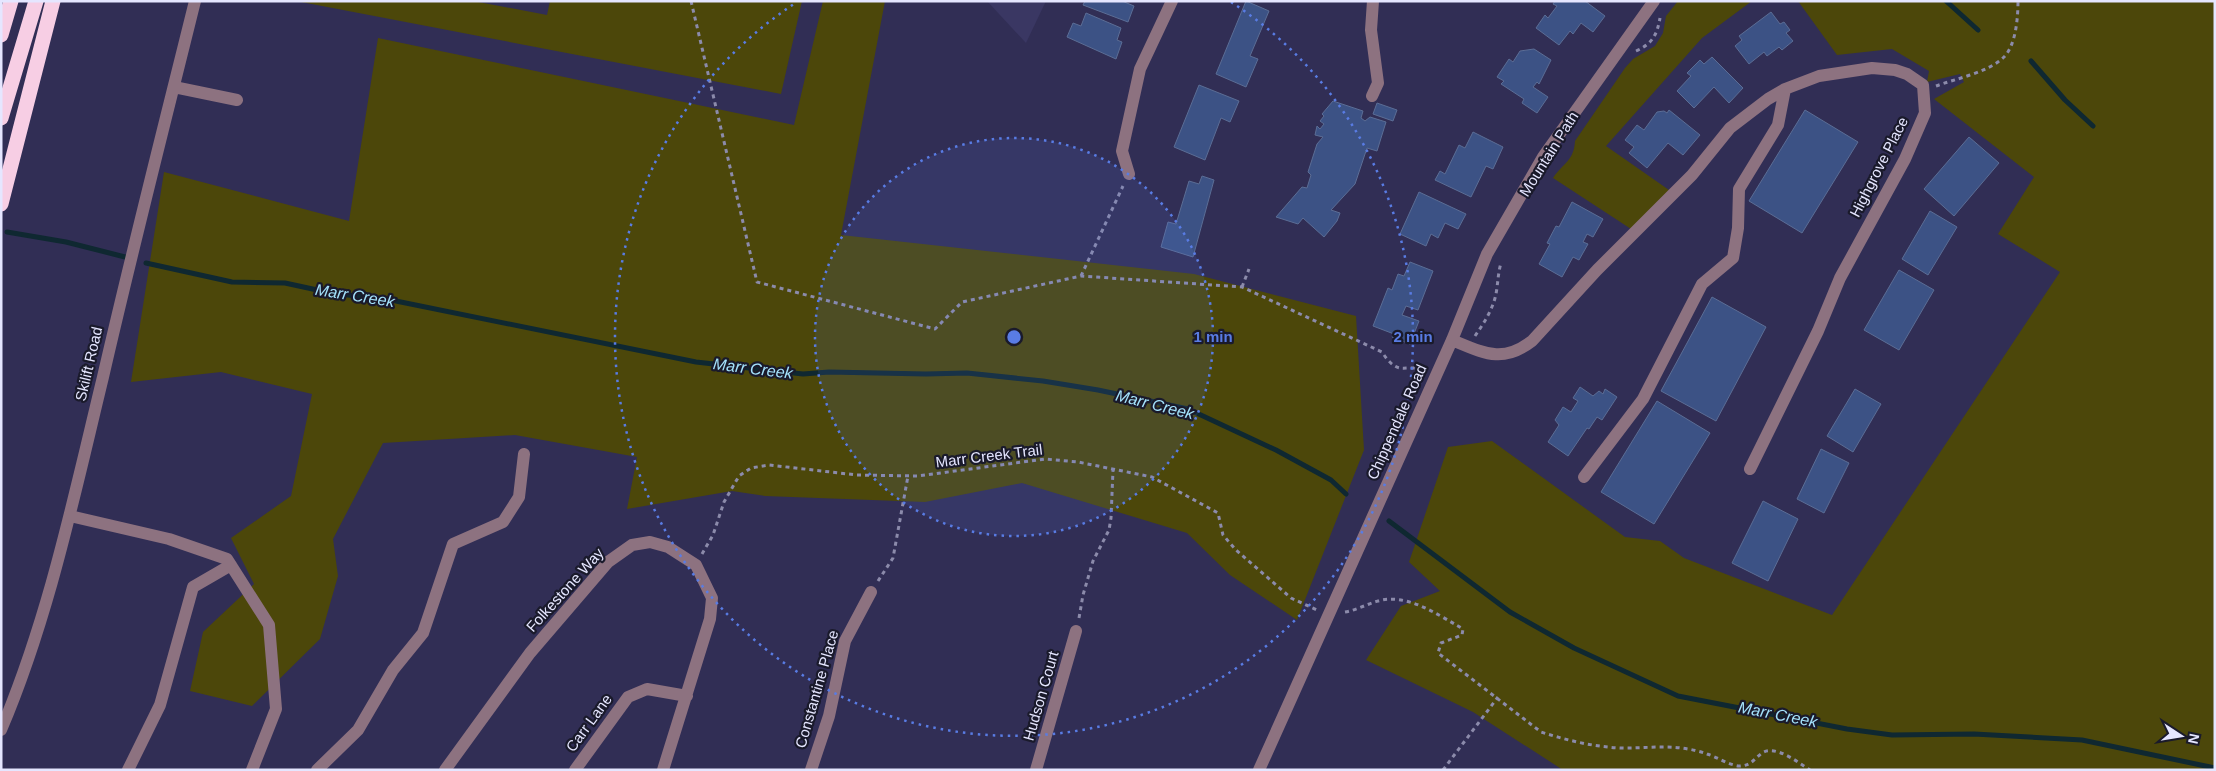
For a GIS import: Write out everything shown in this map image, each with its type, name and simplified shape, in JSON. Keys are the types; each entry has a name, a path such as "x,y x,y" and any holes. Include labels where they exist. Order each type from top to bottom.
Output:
{"highway":[{"path":"1,35 11,1"},
{"path":"1,118 36,1"},
{"path":"1,204 53,1"}],"street":[{"name":"Skilift Road","path":"1,730 17,693 36,635 70,516 195,1"},
{"path":"1129,174 1122,151 1140,69 1172,1"},
{"path":"1372,96 1378,83 1371,30 1374,1"},
{"name":"Chippendale Road","path":"1259,770 1452,340 1487,254 1543,156 1654,1"},
{"path":"1452,340 1486,354 1496,355 1514,353 1528,344 1596,270 1692,175 1730,128 1768,99 1785,89 1819,76 1872,68 1895,70 1907,74 1923,86"},
{"name":"Highgrove Place","path":"1750,469 1818,331 1840,278 1905,159 1925,113 1923,86"},
{"path":"174,87 237,100"},
{"path":"1584,476 1643,399 1702,284 1733,258 1738,228 1739,189 1778,124 1785,89"},
{"path":"317,770 358,730 392,670 423,633 453,544 503,522 519,497 524,454"},
{"path":"70,516 169,539 228,559 269,625 276,709 252,770"},
{"name":"Folkestone Way","path":"445,770 530,653 608,562 632,545 650,542 668,547 696,565"},
{"path":"128,770 160,705 193,587 231,565"},
{"path":"663,770 688,696 710,618 712,598 696,565"},
{"name":"Constantine Place","path":"811,770 829,716 845,641 870,592"},
{"name":"Hudson Court","path":"1036,770 1076,631"},
{"name":"Carr Lane","path":"575,770 628,697 647,689 688,696"}],"path":[{"path":"691,1 757,282 935,329 962,302 1081,276 1242,286 1382,352 1397,368 1402,370 1418,368 1426,370"},
{"path":"1923,86 1934,86 1987,68 2005,56 2013,39 2018,1"},
{"path":"1633,53 1651,42 1656,35 1662,14"},
{"path":"1081,276 1129,174"},
{"path":"1474,337 1487,318 1496,295 1497,275 1502,260"},
{"path":"1242,286 1249,269"},
{"name":"Marr Creek Trail","path":"696,565 713,535 728,496 739,476 751,468 770,465 857,475 908,476 1045,459 1078,462 1152,477 1209,506 1218,512 1223,535 1236,550 1291,598 1318,611"},
{"path":"1076,631 1083,594 1093,561 1109,530 1113,470"},
{"path":"870,592 893,558 908,476"},
{"path":"1343,612 1360,609 1378,601 1398,599 1438,615 1463,629 1464,632 1460,637 1441,643 1438,653 1498,697 1525,721 1541,732 1558,738 1609,748 1682,748 1706,754 1737,768 1756,760 1762,753 1770,750 1778,752 1810,770"},
{"path":"1443,770 1498,697"}],"shaded area":[{"path":"296,1 473,1 547,15 550,1 802,1 781,94"},
{"path":"823,1 885,1 841,235 1194,274 1356,316 1364,450 1297,620 1230,575 1187,533 1022,483 925,502 765,496 732,491 627,509 637,457 515,435 383,443 333,539 338,576 320,639 252,706 190,691 203,632 254,584 231,538 291,496 312,394 221,372 131,382 164,172 349,221 378,38 794,125"},
{"path":"987,1 1046,1 1026,43"},
{"path":"1678,1 1752,1 1702,38 1606,146 1669,190 1631,229 1553,178 1570,158 1575,141 1625,68 1633,59 1655,46 1663,33 1666,16"},
{"path":"1798,1 2215,1 2215,770 1563,770 1473,712 1366,660 1401,606 1440,591 1409,562 1448,447 1492,441 1625,537 1660,541 1684,558 1832,615 2060,272 1998,234 2034,177 1934,99 1964,82 1960,74 1927,82 1929,71 1892,49 1837,55"}],"building":[{"path":"1085,1 1122,1 1134,6 1128,22 1083,5"},
{"path":"1246,1 1269,11 1250,56 1258,59 1246,87 1216,74"},
{"path":"1555,1 1585,1 1605,16 1593,32 1581,23 1573,34 1570,31 1559,45 1536,28 1545,15 1548,18 1557,6 1553,4"},
{"path":"1771,12 1780,24 1784,22 1790,30 1786,33 1793,41 1782,50 1779,47 1767,56 1764,52 1749,64 1735,46 1742,40 1739,36"},
{"path":"1086,13 1121,28 1117,40 1122,42 1116,59 1067,37 1073,23 1081,26"},
{"path":"1534,49 1551,60 1539,84 1537,82 1533,87 1548,97 1537,113 1522,103 1524,99 1501,84 1504,81 1497,77 1509,59 1513,62 1520,51"},
{"path":"1712,57 1743,88 1729,103 1714,87 1694,108 1677,91 1691,76 1687,73 1700,60 1704,64"},
{"path":"1199,85 1239,101 1230,122 1221,118 1205,160 1174,147"},
{"path":"1333,101 1363,111 1361,118 1365,121 1370,117 1386,122 1377,151 1367,148 1355,184 1331,210 1340,213 1337,221 1324,237 1303,218 1298,224 1276,217 1302,187 1307,188 1311,175 1308,172 1317,144 1323,137 1315,135 1317,126 1320,129 1324,124 1320,121 1324,116 1322,114"},
{"path":"1377,103 1397,110 1393,121 1373,114"},
{"path":"1669,110 1700,135 1683,155 1668,143 1647,168 1629,153 1634,147 1625,140 1637,125 1644,130 1657,112 1664,111 1667,113"},
{"path":"1805,110 1858,142 1802,233 1749,201"},
{"path":"1473,132 1503,147 1493,169 1486,166 1471,197 1435,180 1440,171 1445,174 1459,145 1465,148"},
{"path":"1969,137 1999,163 1954,216 1924,189"},
{"path":"1202,176 1214,180 1193,257 1161,247 1168,222 1176,224 1189,181 1199,184"},
{"path":"1419,192 1466,214 1458,229 1445,223 1438,238 1431,234 1426,246 1400,234"},
{"path":"1572,202 1603,219 1593,237 1587,234 1583,242 1588,244 1579,260 1573,257 1562,277 1539,264 1550,244 1547,243 1556,226 1559,227"},
{"path":"1930,211 1957,227 1928,275 1902,259"},
{"path":"1410,262 1433,271 1418,310 1406,306 1402,315 1419,321 1410,344 1392,337 1394,334 1373,326 1388,288 1392,290 1398,274 1404,276"},
{"path":"1899,270 1934,290 1899,350 1864,330"},
{"path":"1712,297 1766,327 1716,421 1661,391"},
{"path":"1580,387 1593,396 1599,391 1603,394 1605,389 1617,397 1602,420 1597,417 1589,429 1587,428 1568,456 1548,442 1559,425 1555,420 1563,407 1571,412 1578,401 1573,398"},
{"path":"1855,389 1881,404 1853,452 1827,436"},
{"path":"1657,401 1710,433 1654,524 1601,492"},
{"path":"1821,449 1849,463 1824,513 1797,499"},
{"path":"1763,501 1798,519 1768,581 1732,563"}],"waterway":[{"path":"1946,1 1978,30"},
{"path":"2031,61 2065,100 2093,126"},
{"name":"Marr Creek","path":"7,232 66,242 125,257"},
{"name":"Marr Creek","path":"146,263 232,282 285,283 331,293 391,300 696,362 803,374 829,372 967,373 1043,381 1098,390 1188,409 1276,450 1331,480 1346,494"},
{"name":"Marr Creek","path":"1389,521 1510,612 1574,648 1678,696 1847,729 1892,735 1974,734 2082,740 2215,768"}]}
